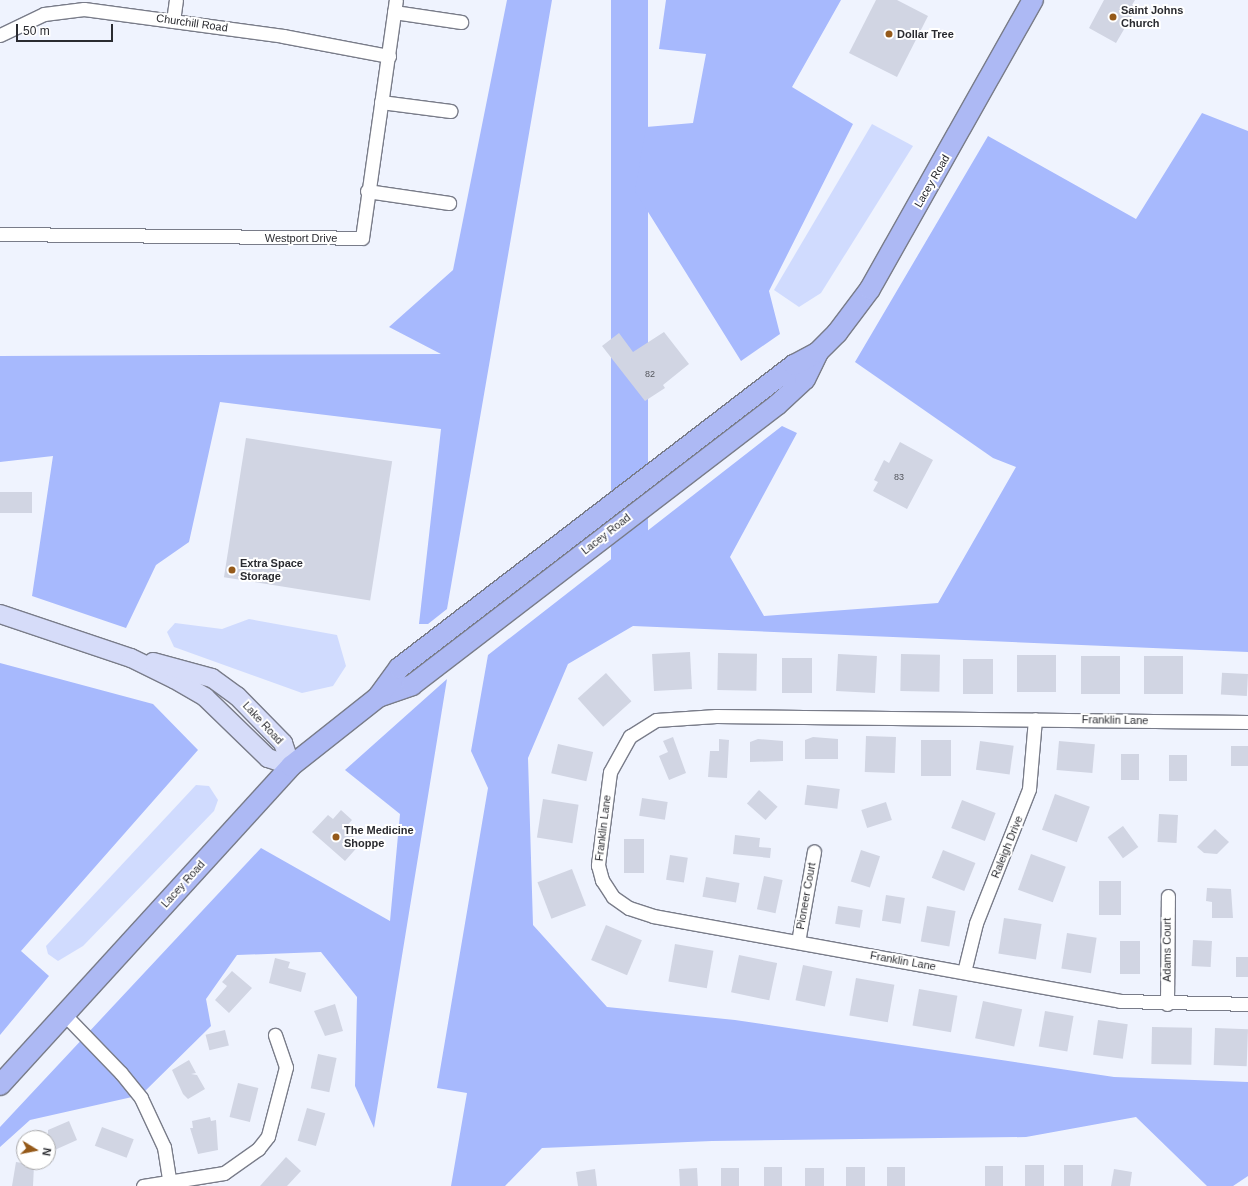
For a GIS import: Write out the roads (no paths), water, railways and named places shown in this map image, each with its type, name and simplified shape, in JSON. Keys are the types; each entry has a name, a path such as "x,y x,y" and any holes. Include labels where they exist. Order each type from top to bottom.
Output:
{"main road":[{"name":"Lacey Road","path":"0,1085 290,766 378,697 399,668 618,513 678,468 777,404 805,379 818,352 837,333 870,289 1033,0"}],"street":[{"path":"173,21 176,0"},
{"path":"395,6 461,22"},
{"name":"Westport Drive","path":"0,234 362,238 367,191 389,56 395,6"},
{"name":"Churchill Road","path":"0,36 26,20 66,10 173,21 389,56"},
{"path":"381,102 450,112"},
{"path":"367,191 450,203"},
{"name":"Lake Road","path":"0,614 131,658 176,666 212,678 237,696 283,742 290,766"},
{"name":"Franklin Lane","path":"1248,722 676,716 656,720 630,736 610,772 599,839 598,865 602,880 613,897 629,908 653,916 1120,1001 1167,1004 1248,1004"},
{"name":"Raleigh Drive","path":"964,972 976,923 1029,789 1035,719"},
{"name":"Pioneer Court","path":"798,942 814,851"},
{"name":"Adams Court","path":"1167,1004 1168,896"},
{"path":"64,1014 121,1073 141,1098 164,1147 170,1185"},
{"path":"143,1186 170,1185 224,1173 243,1162 268,1136 286,1066 275,1035"}],"place":[{"name":"Saint Johns Church","path":"1113,17"},
{"name":"Dollar Tree","path":"889,34"},
{"name":"Extra Space Storage","path":"232,570"},
{"name":"The Medicine Shoppe","path":"336,837"}]}
